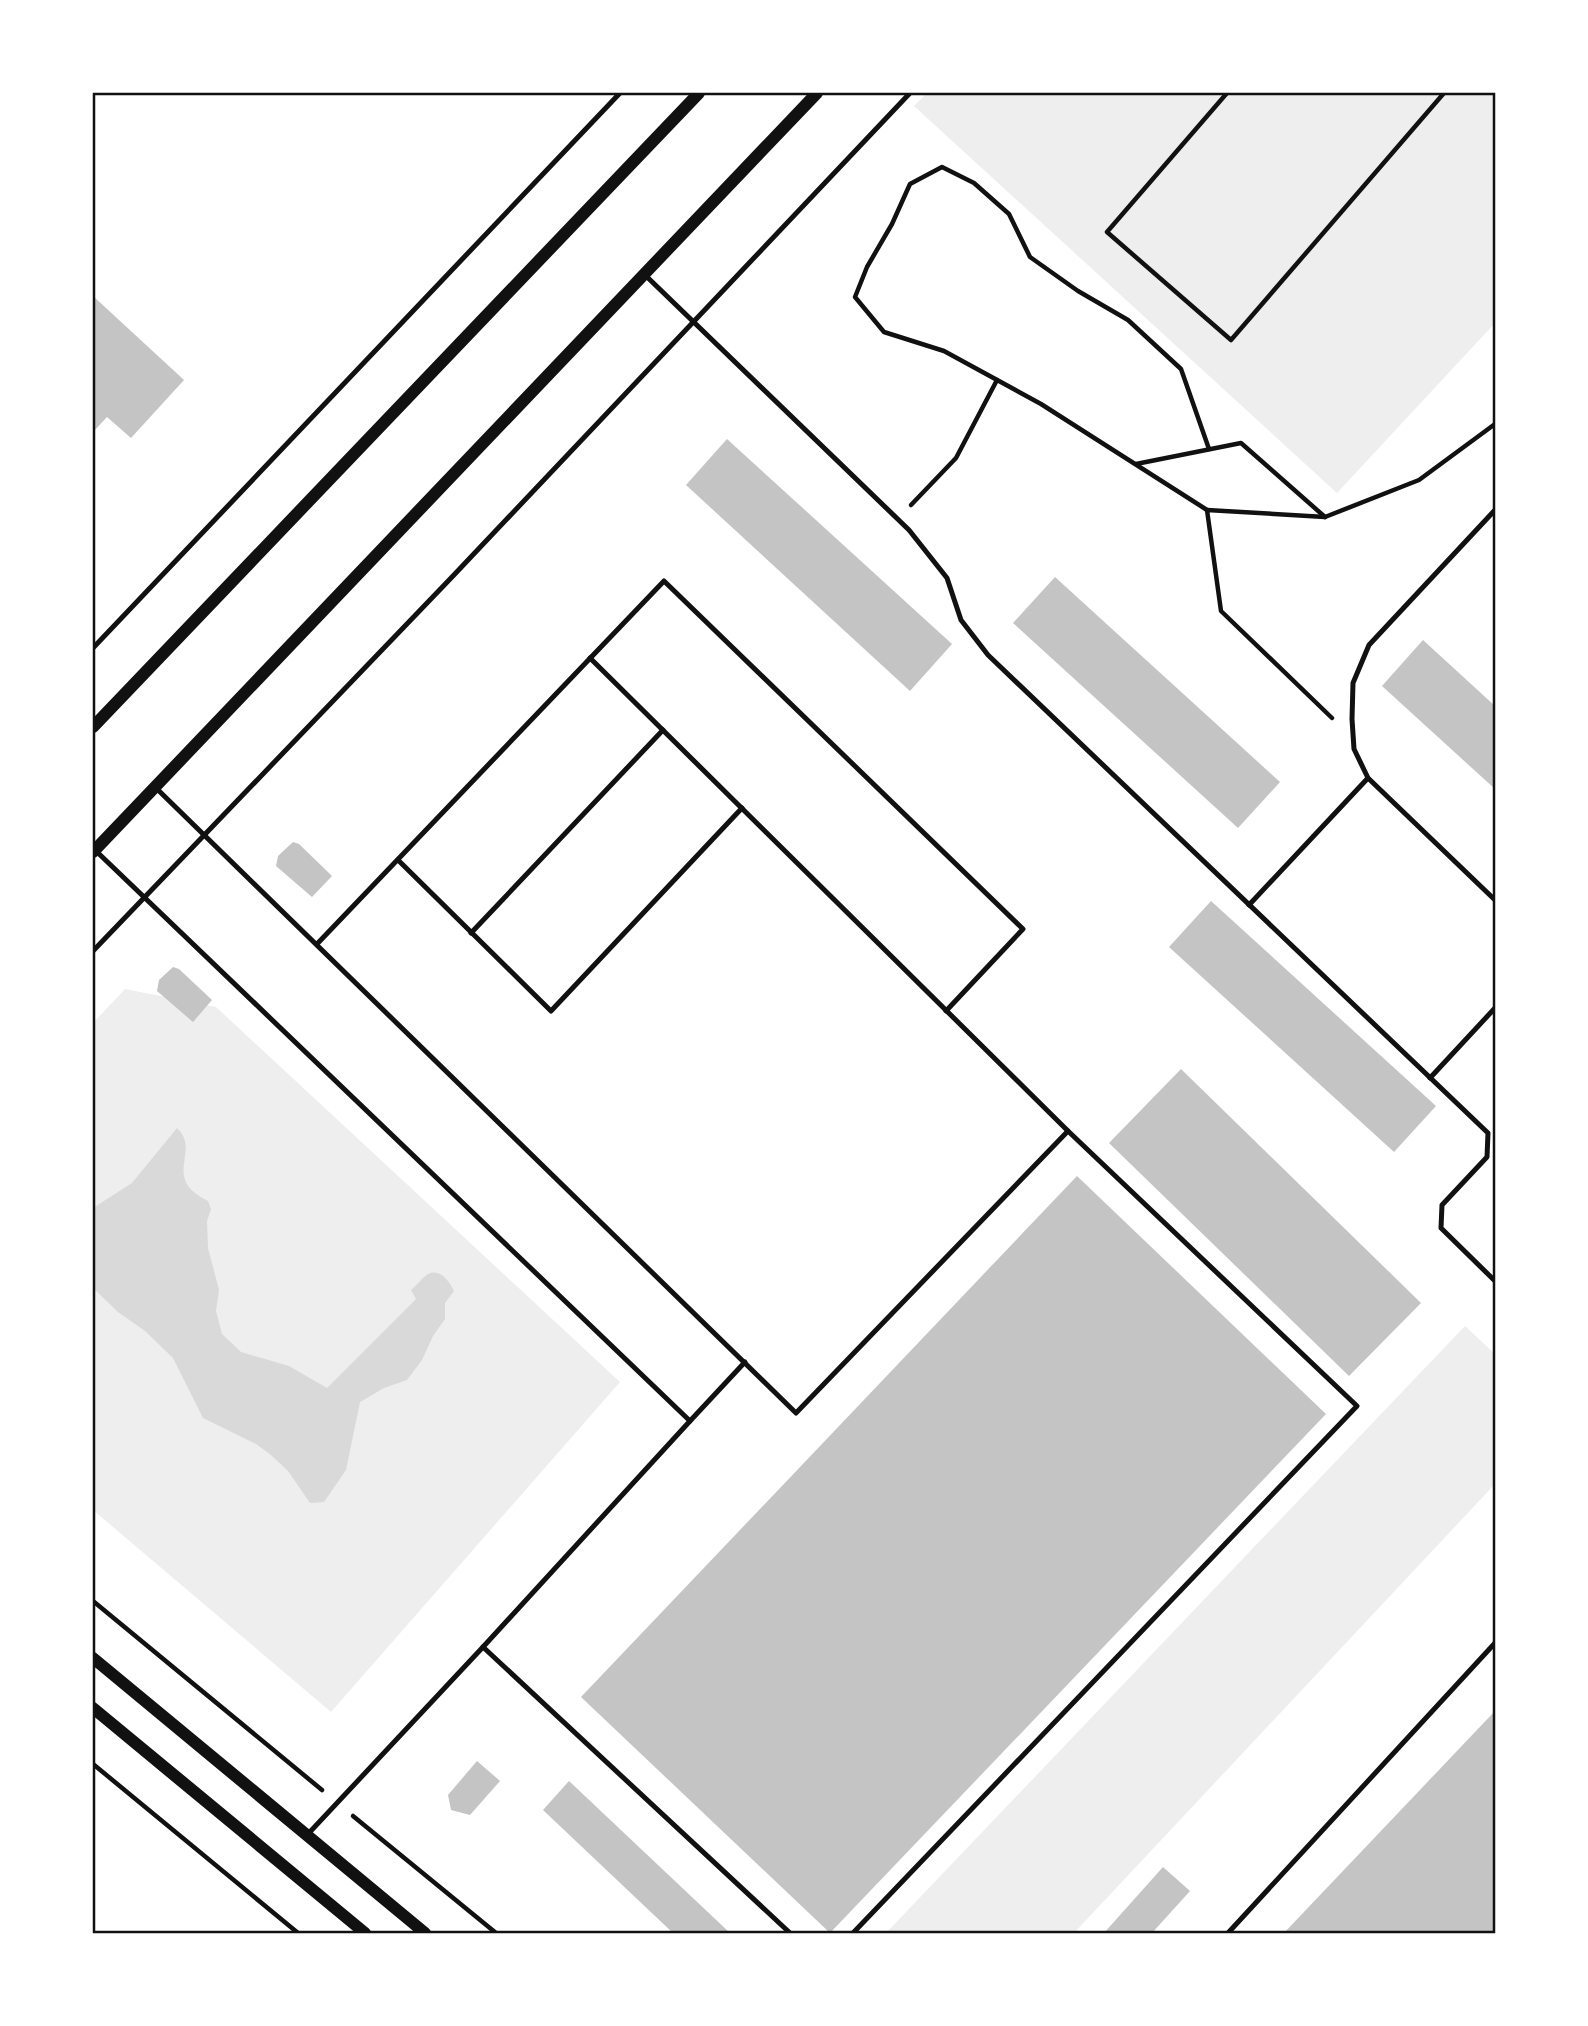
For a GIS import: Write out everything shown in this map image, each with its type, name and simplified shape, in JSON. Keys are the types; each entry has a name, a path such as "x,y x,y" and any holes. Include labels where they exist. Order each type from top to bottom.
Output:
{"street":[{"path":"93,727 699,93"},
{"path":"94,851 817,93"},
{"path":"93,1658 425,1933"},
{"path":"93,1708 365,1933"}],"lane":[{"path":"93,649 620,93"},
{"path":"93,951 910,93"},
{"path":"644,274 898,519 947,578 961,620 988,655 1488,1133 1487,1157 1442,1206 1441,1228 1495,1281"},
{"path":"1494,514 1369,645 1353,683 1352,719 1354,749 1368,778 1495,900"},
{"path":"317,944 664,581 1023,929 946,1011"},
{"path":"590,658 1068,1131 1357,1406 853,1933"},
{"path":"471,933 663,730"},
{"path":"1249,905 1368,778"},
{"path":"155,787 796,1413 1068,1131"},
{"path":"398,860 551,1010 742,808"},
{"path":"94,851 690,1421"},
{"path":"1430,1078 1495,1008"},
{"path":"307,1835 745,1362"},
{"path":"1228,1933 1495,1643"},
{"path":"483,1647 790,1933"}],"path":[{"path":"1227,93 1107,232 1231,341 1444,93"},
{"path":"1209,449 1181,369 1128,320 1078,291 1030,257 1009,214 974,183 942,167 910,184 867,267 855,297 884,332 944,351 1041,404 1207,510 1325,517 1419,480 1495,425"},
{"path":"898,519 956,458 997,380"},
{"path":"1135,464 1241,443 1325,517"},
{"path":"1207,510 1221,611 1353,739"},
{"path":"93,1601 496,1933"},
{"path":"93,1764 298,1933"}],"shaded area":[{"path":"927,93 1495,93 1495,323 1337,493 914,106"},
{"path":"125,989 216,1007 620,1382 331,1712 93,1510 93,1023"},
{"path":"177,1128 184,1137 186,1146 186,1183 208,1201 211,1209 207,1221 208,1248 219,1290 216,1311 222,1334 241,1352 289,1366 327,1388 416,1299 411,1290 426,1275 440,1274 454,1291 445,1303 445,1319 433,1336 422,1360 407,1380 384,1388 360,1402 346,1470 324,1502 310,1503 288,1471 256,1444 203,1418 173,1358 93,1288 93,1208 132,1183"},
{"path":"1465,1326 1495,1354 1495,1484 1074,1933 886,1933"}],"building":[{"path":"93,296 184,380 131,438 107,417 93,432"},
{"path":"727,439 952,644 910,691 686,485"},
{"path":"1055,577 1280,782 1238,828 1013,623"},
{"path":"1423,640 1495,706 1495,789 1382,686"},
{"path":"293,842 299,844 332,876 312,897 276,866 278,856"},
{"path":"1211,901 1436,1106 1394,1152 1169,947"},
{"path":"173,967 179,969 212,1000 193,1022 157,991 159,980"},
{"path":"1181,1069 1421,1303 1349,1376 1109,1143"},
{"path":"1077,1176 1326,1414 830,1933 581,1697"},
{"path":"1495,1711 1495,1933 1284,1933"},
{"path":"477,1761 500,1781 470,1815 451,1810 448,1795"},
{"path":"569,1781 730,1933 673,1933 543,1810"},
{"path":"1163,1867 1190,1891 1152,1933 1104,1933"}]}
